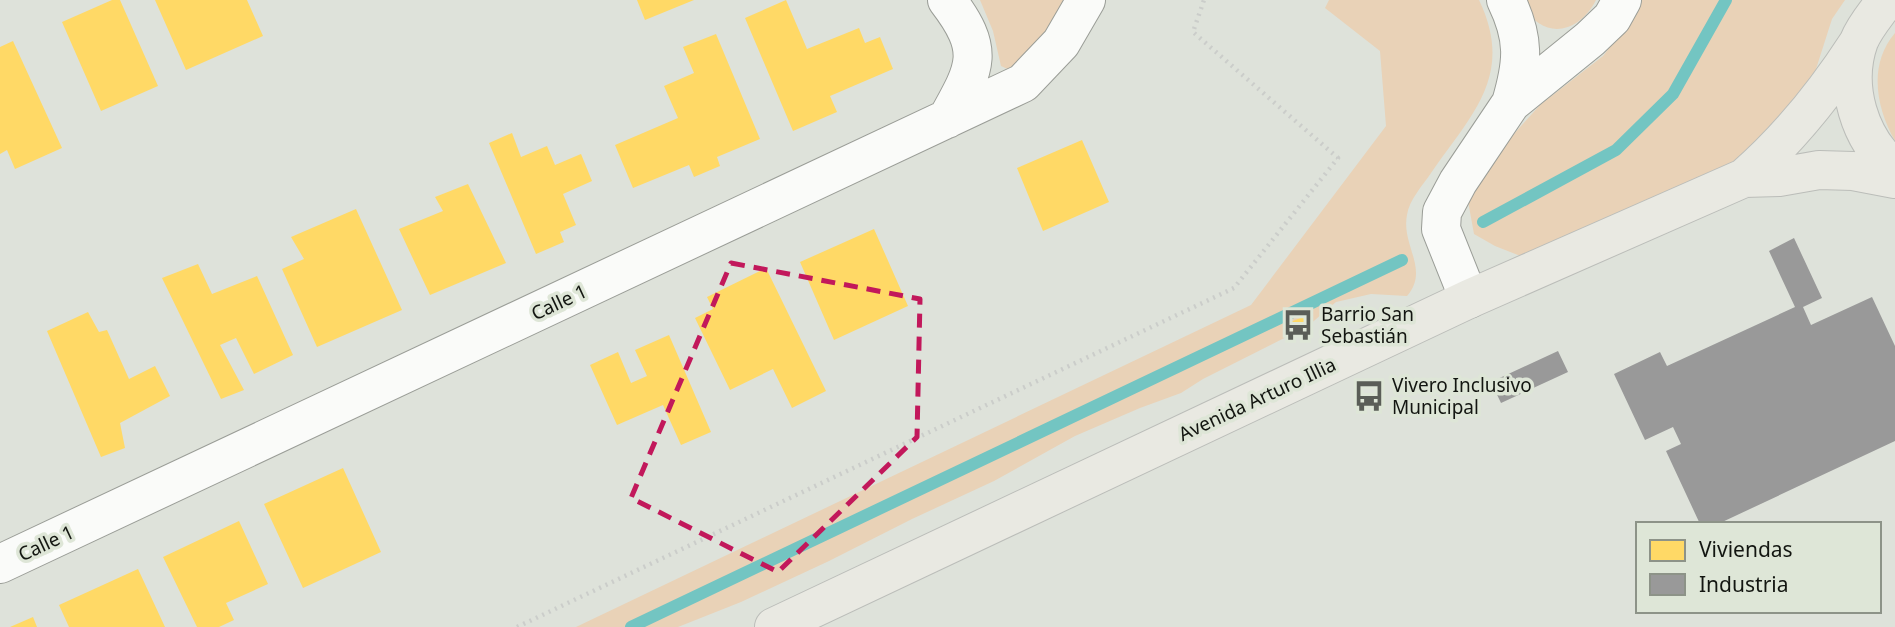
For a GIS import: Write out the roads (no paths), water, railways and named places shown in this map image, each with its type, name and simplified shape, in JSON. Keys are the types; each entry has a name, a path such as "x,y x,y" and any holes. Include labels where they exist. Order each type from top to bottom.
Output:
{"main road":[{"name":"Avenida Arturo Illia","path":"774,627 1469,299 1744,178 1803,121 1832,83 1865,25 1886,0"},
{"path":"1865,25 1853,83 1860,122 1880,156 1895,169"},
{"name":"Avenida Arturo Illia","path":"1744,178 1779,177 1819,170 1853,171 1895,179"}],"street":[{"path":"947,0 961,18 974,48 971,78 947,119"},
{"name":"Calle 1","path":"0,564 1023,83 1061,43 1086,0"},
{"path":"1469,299 1441,229 1442,212 1470,162 1511,103 1590,39 1612,18 1622,0"},
{"path":"1511,10 1536,37 1558,44 1590,39"},
{"path":"1511,10 1522,48 1519,74 1511,103"}],"waterway":[{"path":"1483,222 1616,150 1673,94 1726,0"},
{"path":"631,627 1402,260"}],"place":[{"name":"Barrio San Sebastián","path":"1298,325"},
{"name":"Vivero Inclusivo Municipal","path":"1369,396"}]}
